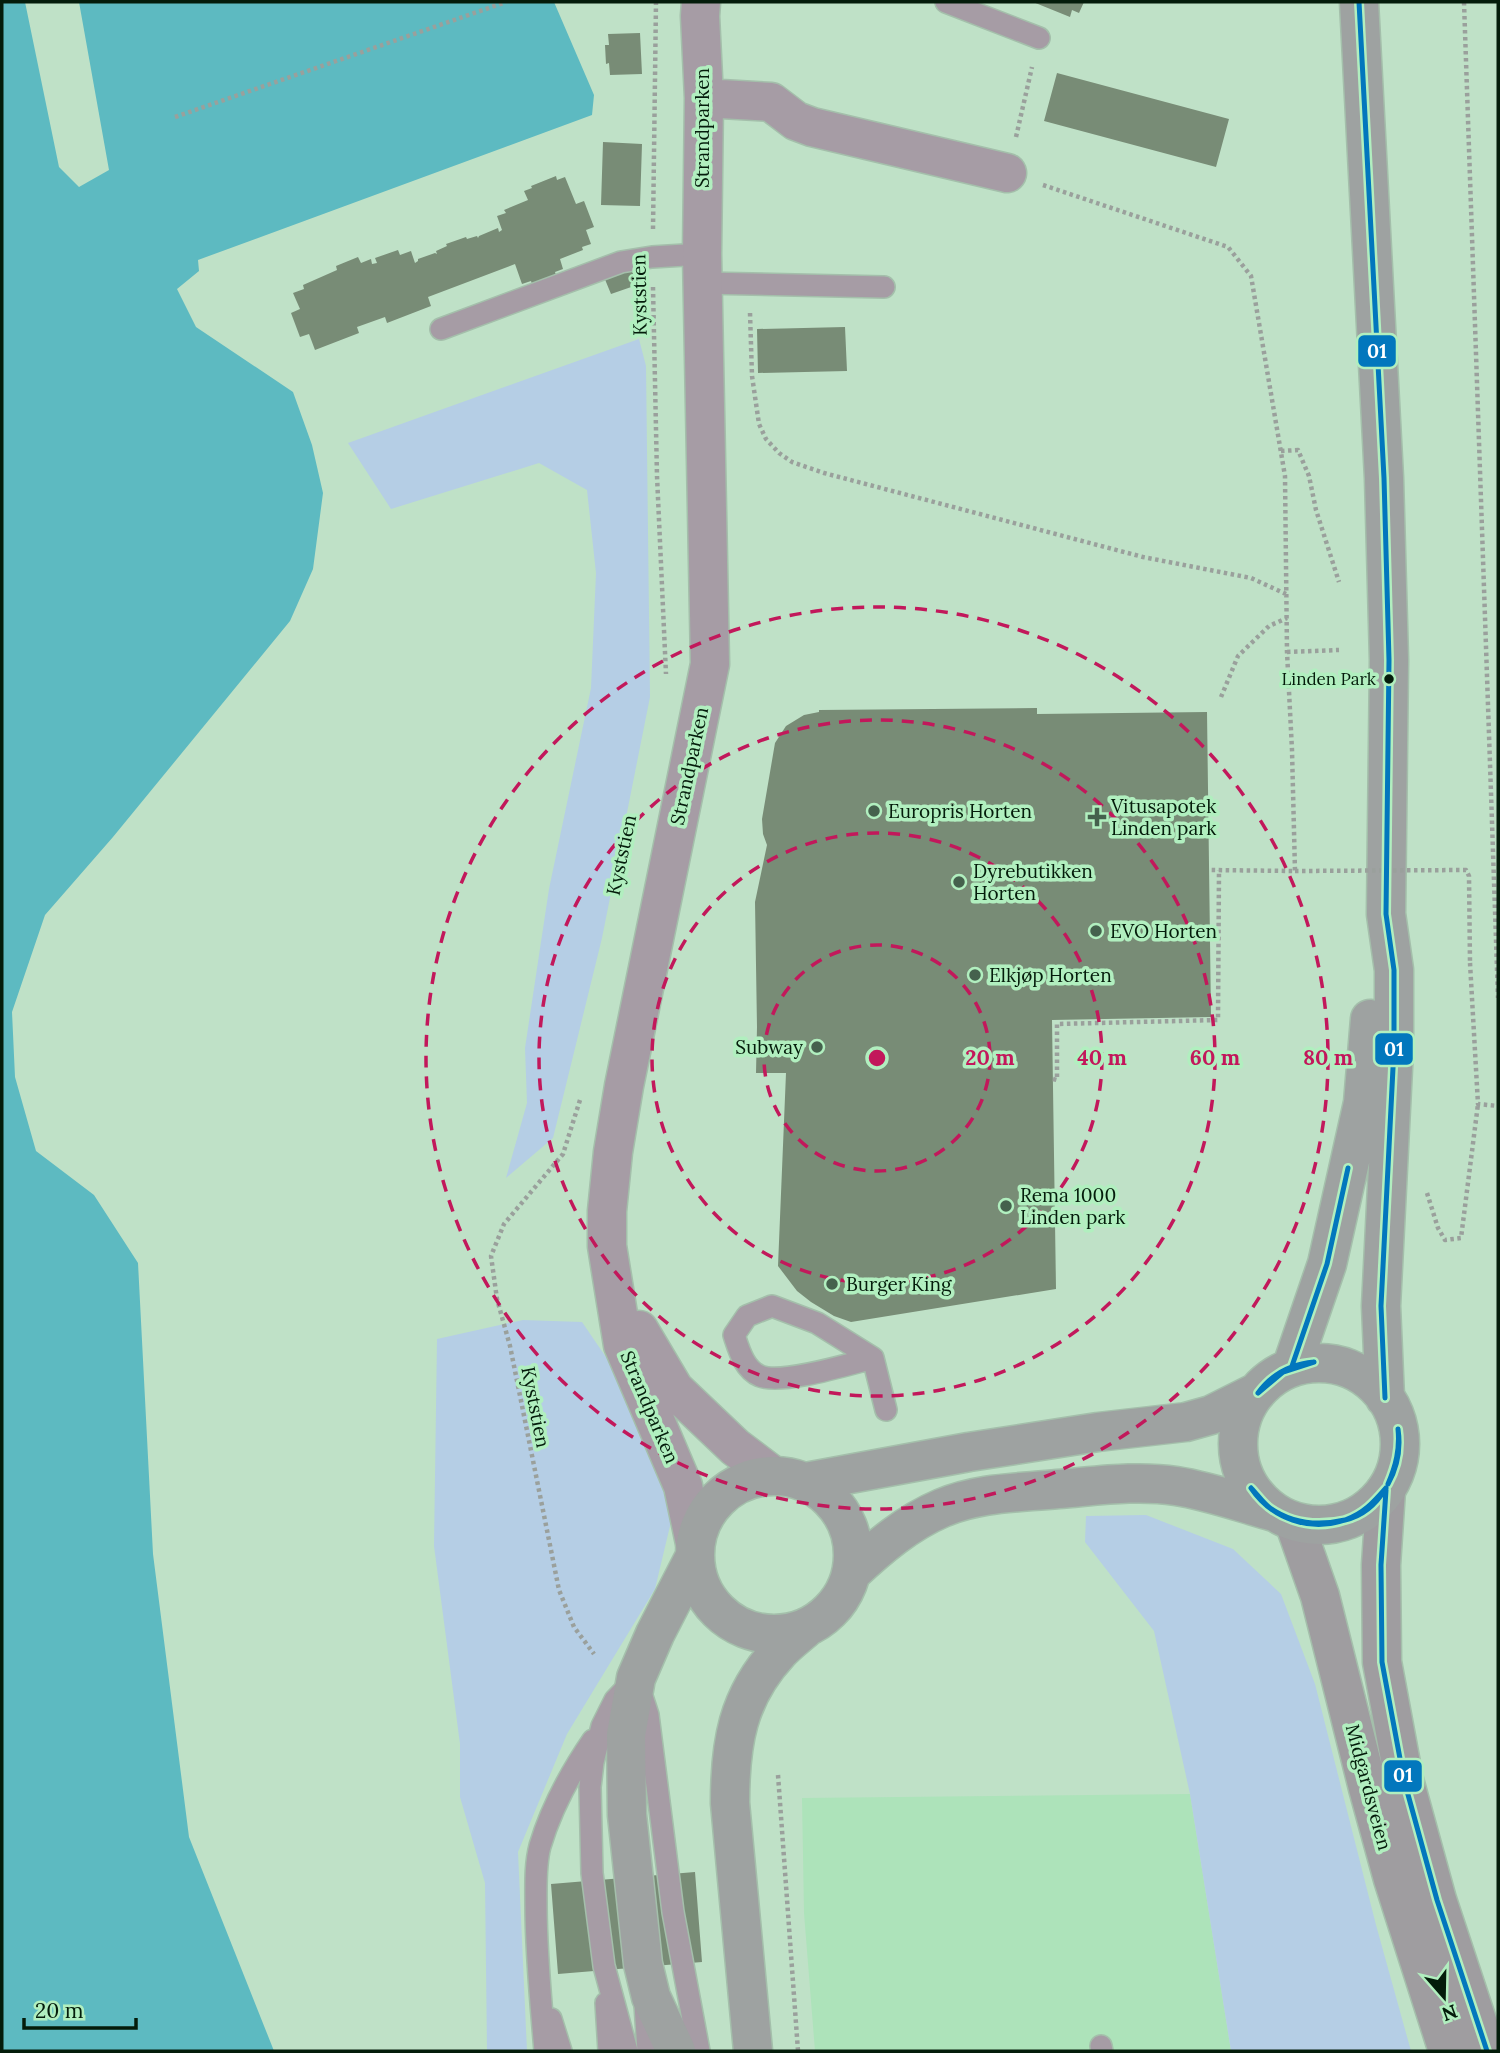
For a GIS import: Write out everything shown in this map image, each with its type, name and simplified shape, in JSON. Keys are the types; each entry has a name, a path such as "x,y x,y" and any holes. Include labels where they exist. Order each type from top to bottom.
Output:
{"highway":[{"path":"1359,2 1384,478 1389,660 1386,914 1394,970 1394,1048 1381,1306 1385,1398"},
{"path":"1292,1366 1327,1264 1363,1103 1376,942 1386,914"},
{"path":"676,2051 647,1980 632,1866 626,1788 626,1735 636,1678 695,1550 700,1524 721,1495 756,1477 789,1479 1098,1432 1186,1422 1211,1415 1257,1392 1292,1366 1329,1362 1364,1378 1385,1398 1394,1415 1399,1434 1399,1453 1395,1472 1386,1490 1374,1505 1358,1516 1330,1525 1284,1517 1187,1488 1138,1482 977,1496 942,1508 913,1523 886,1541 851,1573"},
{"path":"1257,1392 1241,1422 1239,1456 1250,1488 1261,1501 1284,1517"},
{"path":"752,2051 730,1802 735,1733 742,1708 765,1669 779,1652 807,1627 826,1615 839,1600 851,1573 853,1545 839,1509 826,1495 789,1479"},
{"path":"695,1550 697,1575 704,1594 720,1614 737,1625 770,1634 789,1633 807,1627"}],"main road":[{"name":"Midgardsveien","path":"1386,1490 1381,1565 1382,1662 1404,1780 1437,1900 1487,2051"},
{"name":"Midgardsveien","path":"1284,1517 1320,1596 1393,1879 1448,2051"}],"street":[{"name":"Strandparken","path":"695,1550 683,1486 623,1345 607,1246 607,1222 613,1152 624,1086 710,664 701,2"},
{"path":"704,98 771,102 796,121 812,127 1007,173"},
{"name":"Strandparken","path":"612,1270 640,1332 674,1389 735,1447 789,1479"}],"lane":[{"path":"946,2 1039,38"},
{"path":"441,329 621,262 652,257 750,284 884,287"},
{"path":"873,1358 810,1374 782,1378 760,1376 743,1361 734,1335 747,1316 772,1306 817,1323 873,1358 886,1410"},
{"path":"545,2051 536,1928 539,1848 567,1782 615,1700 636,1678 648,1716 673,1912 699,2051"},
{"path":"602,1726 593,1762 590,1819 592,1873 604,1966 608,2051"},
{"path":"604,1966 627,2051"},
{"path":"539,1976 561,2051"},
{"path":"647,1980 648,2051"},
{"path":"647,1980 663,2051"},
{"path":"690,2004 709,2051"}],"path":[{"path":"176,117 506,2"},
{"name":"Kyststien","path":"656,2 652,257 657,476 666,675"},
{"path":"1464,2 1498,998"},
{"path":"1039,38 1007,173 1228,247 1251,276 1285,476 1287,652 1293,750 1295,872"},
{"path":"750,284 752,376 759,424 766,439 792,462 1143,557 1251,578 1286,594"},
{"path":"1281,451 1298,450 1309,477 1316,510 1339,582"},
{"path":"1221,698 1238,656 1269,626 1287,618"},
{"path":"1287,652 1339,650"},
{"path":"1210,870 1466,870 1469,876 1470,963 1478,1104 1461,1238 1445,1240 1438,1228 1425,1183"},
{"path":"1053,1079 1057,1080 1057,1024 1218,1020 1219,870"},
{"name":"Kyststien","path":"582,1094 563,1154 504,1224 492,1256 497,1299 510,1346 559,1590 574,1627 594,1654"},
{"path":"1478,1104 1498,1105"},
{"path":"778,1775 798,2051"}],"shaded area":[{"path":"639,339 646,366 650,697 602,938 553,1138 506,1178 527,1103 525,1048 549,889 591,688 596,573 587,490 539,463 391,509 348,443"},
{"path":"523,1320 582,1322 642,1410 675,1505 655,1589 567,1734 518,1852 527,2051 487,2051 485,1883 460,1797 460,1744 434,1546 437,1339"},
{"path":"1146,1515 1233,1549 1281,1594 1315,1684 1411,2051 1231,2051 1190,1794 1154,1631 1085,1542 1086,1516"},
{"path":"1190,1794 1231,2051 815,2051 804,1913 802,1798"}],"water":[{"path":"2,2 25,2 59,167 79,187 109,170 79,2 554,2 594,95 592,115 198,260 199,271 177,289 196,327 293,392 312,445 323,493 313,569 290,621 113,837 45,915 12,1012 15,1077 36,1151 94,1195 138,1263 153,1554 189,1837 274,2051 2,2051"}],"building":[{"path":"1033,2 1084,2 1079,13 1072,10 1070,17"},
{"path":"640,33 642,74 610,75 609,63 606,64 605,45 609,45 608,34"},
{"path":"1057,73 1229,119 1216,167 1044,121"},
{"path":"603,142 642,144 640,206 601,205"},
{"path":"556,176 557,180 565,177 576,204 584,201 594,227 586,230 591,244 560,259 563,269 555,272 556,275 532,284 531,281 522,284 515,264 428,297 431,306 387,323 385,317 357,327 359,333 315,350 309,334 300,337 291,313 300,309 293,293 304,289 303,285 358,257 361,263 371,259 372,264 377,263 375,258 398,250 400,255 411,251 415,263 418,259 437,254 436,251 447,246 446,244 466,237 478,238 498,228 499,232 502,230 497,216 506,213 504,210 528,200 524,191 532,188 531,186"},
{"path":"631,268 637,285 611,294 604,277"},
{"path":"845,327 847,371 758,373 757,329"},
{"path":"1037,708 1037,714 1207,712 1211,1017 1052,1020 1056,1289 851,1322 834,1316 811,1302 797,1291 778,1266 786,1073 756,1073 755,902 767,845 762,819 775,743 786,726 819,710"},
{"path":"695,1872 702,1962 558,1974 551,1884"}],"transit line":[{"name":"01","path":"1359,2 1384,478 1389,660 1386,914 1394,970 1394,1048 1381,1306 1385,1398"},
{"name":"01","path":"1292,1366 1327,1264 1348,1168"},
{"name":"01","path":"1258,1393 1269,1380 1283,1371 1314,1362"},
{"name":"01","path":"1258,1393 1283,1372 1314,1362"},
{"name":"01","path":"1388,1484 1397,1457 1398,1429"},
{"name":"01","path":"1388,1484 1398,1457 1398,1429"},
{"name":"01","path":"1251,1488 1267,1506 1288,1517 1316,1523 1345,1520"},
{"name":"01","path":"1251,1488 1270,1508 1293,1520 1318,1524 1345,1520"},
{"name":"01","path":"1345,1520 1363,1511 1386,1488"},
{"name":"01","path":"1345,1520 1369,1508 1386,1488"},
{"name":"01","path":"1386,1490 1381,1565 1382,1662 1404,1780 1437,1900 1487,2051"}],"place":[{"name":"Linden Park","path":"1389,679"},
{"name":"Europris Horten","path":"874,811"},
{"name":"Vitusapotek Linden park","path":"1097,817"},
{"name":"Dyrebutikken Horten","path":"959,882"},
{"name":"EVO Horten","path":"1096,931"},
{"name":"Elkjøp Horten","path":"975,975"},
{"name":"Subway","path":"817,1047"},
{"name":"Rema 1000 Linden park","path":"1006,1206"},
{"name":"Burger King","path":"832,1284"}]}
